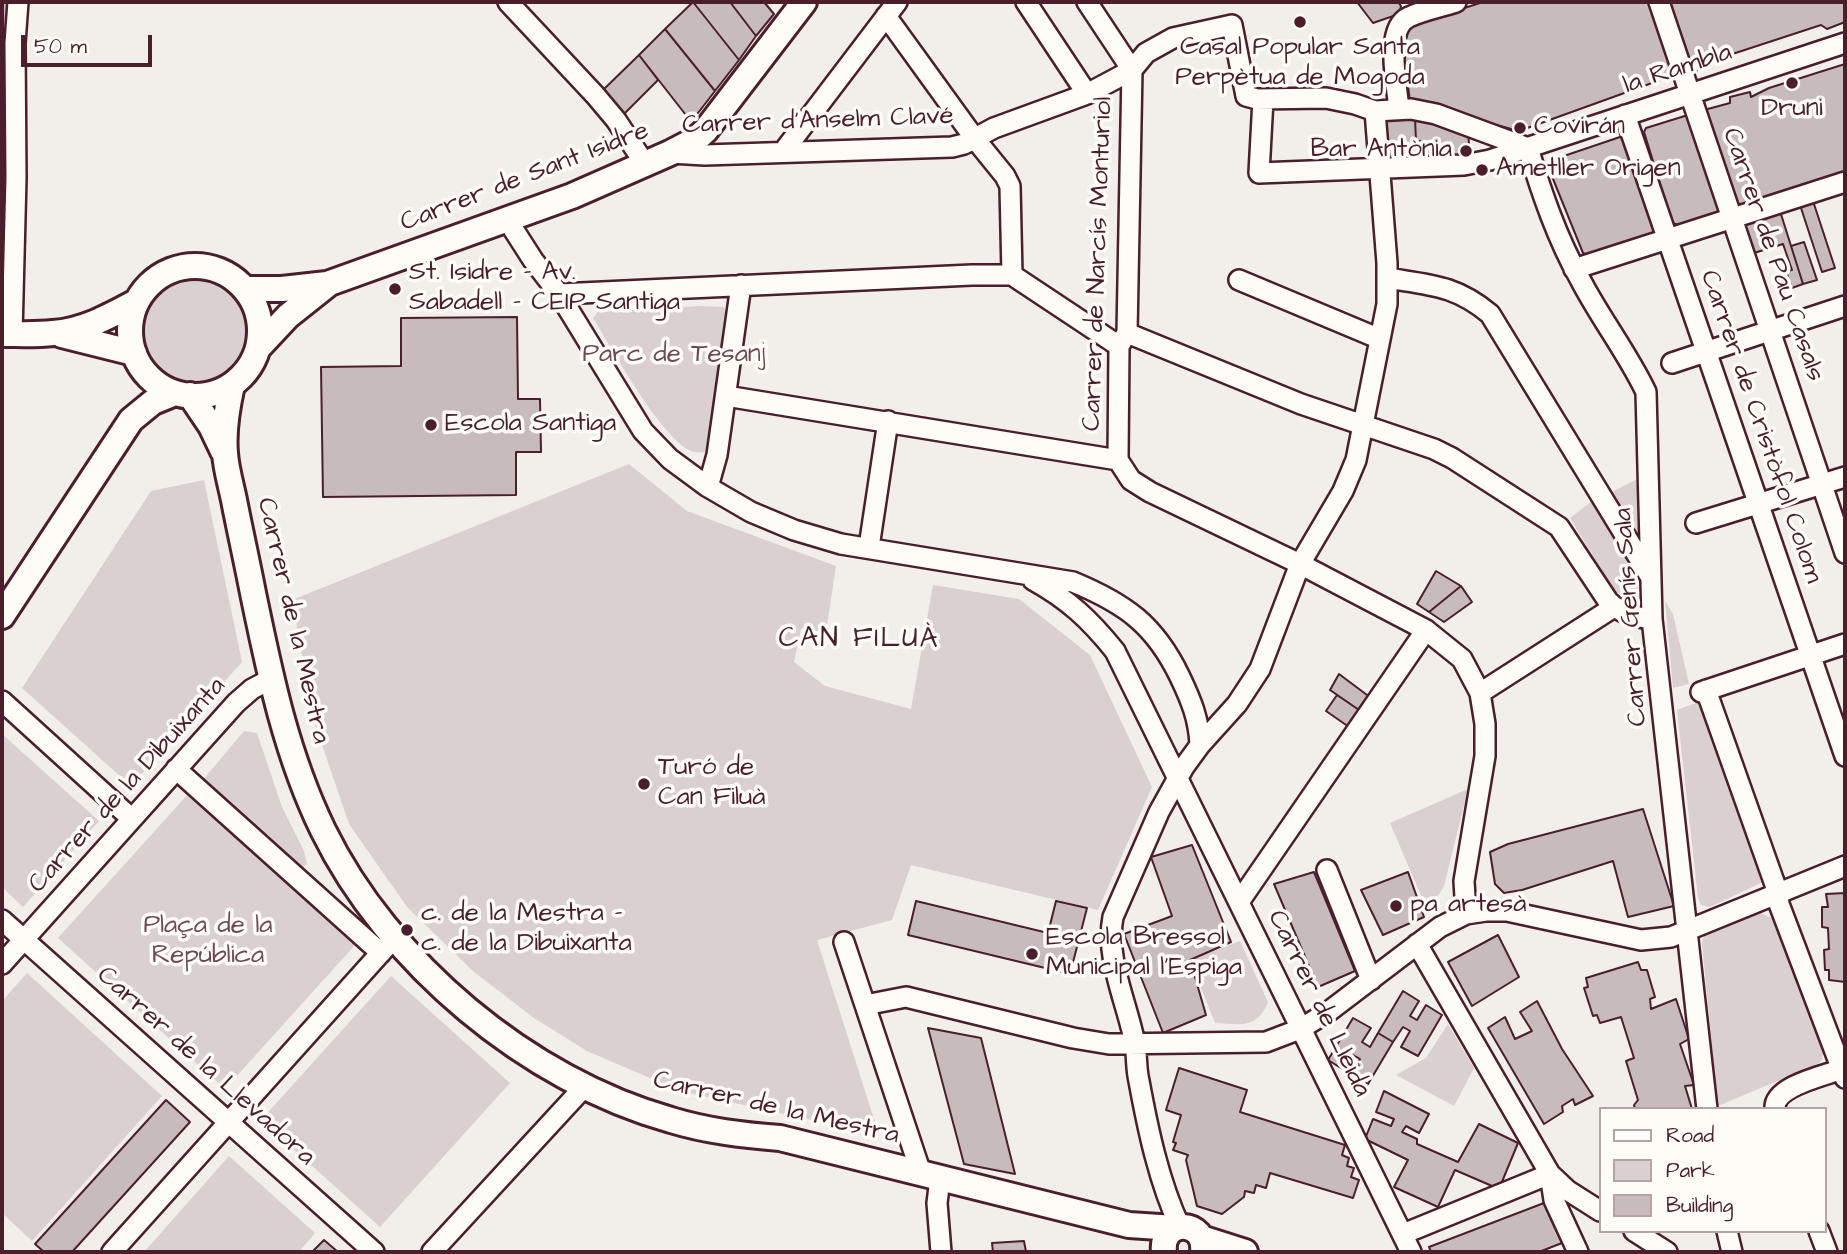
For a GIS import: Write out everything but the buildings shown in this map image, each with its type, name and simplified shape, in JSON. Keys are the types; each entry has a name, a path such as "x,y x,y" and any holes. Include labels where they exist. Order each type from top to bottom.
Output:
{"main road":[{"name":"Carrer de Sant Isidre","path":"244,289 282,289 327,284 508,221 670,153 695,140 706,130 804,2"},
{"path":"2,617 131,420 153,402 182,394 211,393 232,385 247,371 258,348 259,322 256,309 244,289 229,274 214,268 182,267 168,272 146,288 136,302 130,323 138,361 131,420"},
{"name":"Carrer de Sant Isidre","path":"258,348 288,317 327,284"},
{"path":"7,334 55,333 105,319 136,302"},
{"path":"55,333 138,361 161,386 182,394"},
{"name":"Carrer de la Mestra","path":"232,385 226,413 225,455 271,679 296,766 324,833 359,890 388,945 487,1026 585,1086 630,1107 728,1134 780,1138 1129,1225"},
{"name":"Carrer de la Mestra","path":"182,394 211,426 225,455"},
{"path":"1129,1225 1190,1236 1245,1252"},
{"path":"1129,1225 1164,1252"},
{"path":"1164,1252 1165,1238 1190,1236"}],"street":[{"path":"7,334 16,178 15,43 18,2"},
{"path":"508,2 594,94 645,164"},
{"path":"1026,2 1087,94"},
{"path":"1087,2 1132,70"},
{"path":"1399,109 1394,42 1404,9 1456,2"},
{"name":"Carrer de Pau Casals","path":"1659,2 1845,553"},
{"path":"783,152 892,9 975,139 1010,186 1012,275"},
{"name":"Carrer d'Anselm Clavé","path":"670,153 705,156 952,147 975,139 994,128 1087,94 1132,70 1146,53 1173,38 1232,25 1246,96 1263,99"},
{"name":"la Rambla","path":"1263,99 1259,173 1464,165 1528,149 1845,43"},
{"name":"Carrer de Narcís Monturiol","path":"1118,460 1132,70"},
{"path":"1263,99 1326,98 1375,111 1399,109 1436,114 1528,149"},
{"path":"1190,1236 1165,1189 1138,1079 1135,1045 1112,950 1111,926 1159,812 1178,778 1200,745 1237,704 1260,669 1300,564 1343,491 1356,460 1387,304 1375,111"},
{"name":"Carrer de Cristòfol Colom","path":"1625,115 1845,757"},
{"path":"1490,136 1493,151 1490,160"},
{"name":"Carrer Genís Sala","path":"1528,149 1550,215 1574,269 1646,392 1652,619 1707,1107"},
{"path":"1574,269 1845,182"},
{"path":"508,221 559,294 643,430 670,459 708,487 751,512 794,530 841,544 1073,582 1105,596 1138,618 1160,640 1182,680 1199,721 1200,745"},
{"path":"559,294 1012,275 1123,339 1434,449 1452,458 1559,527 1614,607 1632,617 1652,619"},
{"path":"1387,278 1451,289 1490,314 1651,578"},
{"path":"1239,280 1380,339"},
{"path":"708,487 717,455 741,285"},
{"path":"1672,363 1845,306"},
{"path":"726,396 1118,460 1131,480 1150,492 1300,564 1426,630 1462,659 1480,693 1485,724 1485,756 1464,881 1466,914"},
{"path":"869,547 888,421"},
{"path":"1696,523 1845,477"},
{"name":"Carrer de Lleida","path":"1024,575 1053,591 1089,619 1115,651 1411,1252"},
{"path":"1480,693 1614,607"},
{"path":"1239,902 1426,630"},
{"path":"1775,1107 1779,1094 1789,1088 1843,1073 1779,904 1704,691 1845,644"},
{"name":"Carrer de la Dibuixanta","path":"2,964 236,703 252,689 271,679"},
{"path":"2,701 132,819"},
{"path":"112,1252 388,945 176,769"},
{"path":"865,1005 906,997 1073,1038 1109,1044 1266,1042 1300,1029 1328,1012 1440,927 1466,914 1507,911 1641,940 1671,937 1845,866"},
{"path":"1327,870 1371,980"},
{"name":"Carrer de la Llevadora","path":"2,920 374,1252"},
{"path":"844,942 930,1176 937,1203 941,1252"},
{"path":"1418,944 1550,1174 1567,1190 1598,1210"},
{"path":"432,1252 585,1086"},
{"path":"1402,1234 1550,1174"},
{"path":"1550,1174 1554,1200 1578,1252"},
{"path":"1727,1233 1732,1252"},
{"path":"1820,1233 1827,1252"},
{"path":"1643,1241 1667,1252"}],"green space":[{"path":"195,265 220,270 241,284 255,305 260,330 255,355 241,376 220,390 195,395 170,390 149,376 135,355 130,330 135,305 149,284 170,270"},
{"name":"Parc de Tesanj","path":"724,307 728,317 708,452 691,451 666,429 638,391 593,318 598,312"},
{"path":"629,464 687,511 836,566 826,632 801,629 794,662 825,686 911,709 933,585 1019,599 1090,655 1152,787 1098,910 911,865 892,920 817,940 879,1135 680,1091 587,1051 534,1018 474,972 407,907 349,824 314,721 292,600"},
{"path":"1637,479 1638,547 1608,494"},
{"path":"204,480 242,662 131,786 22,688 151,491"},
{"path":"1596,498 1638,569 1638,597 1627,597 1614,591 1570,518"},
{"path":"1665,601 1673,614 1689,684 1673,688"},
{"path":"1701,701 1765,881 1710,907 1701,905 1698,898 1677,710"},
{"path":"244,731 257,733 282,807 304,851 307,864 301,868 202,781"},
{"path":"2,734 99,821 23,907 2,887"},
{"path":"1468,789 1444,886 1426,907 1390,823"},
{"name":"Plaça de la República","path":"189,793 356,944 225,1089 58,938"},
{"path":"1758,912 1772,918 1823,1053 1822,1060 1718,1106 1702,944 1704,935"},
{"path":"1240,941 1268,1002 1264,1011 1253,1021 1240,1024 1215,1023 1190,960"},
{"name":"Plaça de la República","path":"27,973 162,1096 32,1241 2,1213 2,1001"},
{"path":"391,976 510,1083 380,1227 261,1120"},
{"path":"1448,1024 1474,1068 1454,1106 1396,1075 1426,1058"},
{"path":"229,1156 315,1233 299,1252 144,1252"}],"place":[{"name":"Casal Popular Santa Perpètua de Mogoda","path":"1300,22"},
{"name":"Druni","path":"1792,83"},
{"name":"Covirán","path":"1520,128"},
{"name":"Bar Antònia","path":"1466,151"},
{"name":"Ametller Origen","path":"1482,170"},
{"name":"St. Isidre - Av. Sabadell - CEIP Santiga","path":"395,289"},
{"name":"Escola Santiga","path":"431,425"},
{"name":"Turó de Can Filuà","path":"644,784"},
{"name":"pa artesà","path":"1396,906"},
{"name":"c. de la Mestra - c. de la Dibuixanta","path":"407,930"},
{"name":"Escola Bressol Municipal l'Espiga","path":"1032,954"}],"district":[{"name":"CAN FILUÀ","path":"859,640"}]}
